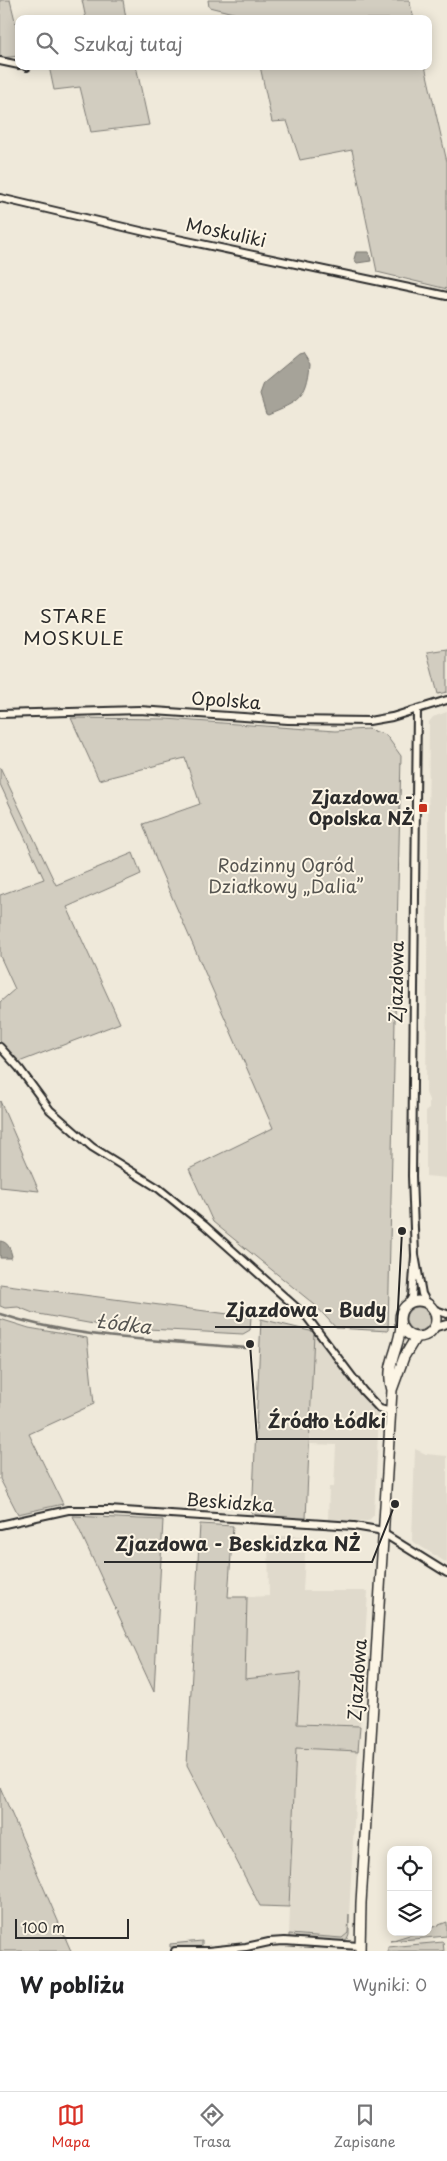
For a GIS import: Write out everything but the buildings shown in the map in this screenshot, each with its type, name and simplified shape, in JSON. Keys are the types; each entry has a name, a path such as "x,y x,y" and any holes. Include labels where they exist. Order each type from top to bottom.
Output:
{"street":[{"path":"0,61 15,64"},
{"name":"Moskuliki","path":"0,198 146,232 447,296"},
{"name":"Opolska","path":"0,714 139,710 288,720 370,721 447,700"},
{"name":"Zjazdowa","path":"408,1304 412,1297 415,1255 412,1154 417,709"},
{"path":"0,1047 19,1068 50,1110 92,1147 158,1188 219,1238 307,1317 363,1391 380,1409 391,1412"},
{"name":"Zjazdowa","path":"415,1255 422,1294 430,1306"},
{"path":"447,1314 415,1301 408,1304 401,1313 401,1325 408,1334 416,1337 428,1334 434,1328 447,1324"},
{"path":"430,1306 436,1320 434,1328"},
{"name":"Zjazdowa","path":"392,1390 389,1381 390,1370 401,1325"},
{"name":"Zjazdowa","path":"360,1949 392,1390 404,1357 416,1337"},
{"name":"Beskidzka","path":"0,1525 68,1510 109,1510 354,1526 374,1529 383,1533 447,1573"},
{"path":"175,1951 240,1948 284,1941 360,1949"}],"shaded area":[{"path":"356,252 369,252 371,261 357,263 354,259"},
{"path":"303,353 310,364 309,376 303,392 299,398 286,406 268,414 266,413 260,394 264,383 299,354"},
{"path":"447,712 447,1178 426,1176 426,1111 429,1109 429,1100 426,1093 429,722 433,717"},
{"path":"0,1241 8,1246 11,1258 0,1258"},
{"path":"314,1332 379,1414 374,1515 368,1521 328,1520 329,1487 334,1487 336,1445 310,1444"},
{"path":"415,1449 426,1454 447,1456 447,1563 412,1541"},
{"path":"268,1536 306,1536 303,1591 368,1591 360,1726 297,1724 299,1673 244,1679 247,1597 269,1596"},
{"path":"296,1748 358,1751 348,1933 342,1938 289,1934"}],"green space":[{"path":"0,0 10,0 15,21 15,56 0,58"},
{"path":"82,0 123,0 125,15 85,15"},
{"path":"208,0 409,0 413,15 241,15 209,7"},
{"path":"50,70 137,70 149,125 91,132 80,87 54,90"},
{"path":"261,70 426,70 447,162 447,289 377,272 352,150 300,160 287,121 272,122"},
{"path":"447,649 447,692 438,694 427,652"},
{"name":"Rodzinny Ogród Działkowy „Dalia”","path":"71,718 166,719 335,731 368,729 386,735 401,756 388,1331 336,1328 315,1305 213,1222 189,1169 273,1128 158,865 143,824 200,804 185,758 99,780"},
{"path":"0,767 56,885 133,853 141,874 67,907 120,1023 19,1062 0,1041 0,1002 15,989 0,956 0,895 44,879 0,784"},
{"path":"0,1101 39,1191 0,1187"},
{"path":"0,1284 251,1317 250,1330 243,1334 110,1327 33,1313 18,1307 5,1308 0,1306"},
{"path":"418,1307 426,1311 430,1319 426,1327 418,1331 410,1327 406,1319 410,1311"},
{"path":"0,1319 29,1328 87,1338 94,1404 29,1434 63,1504 18,1514 0,1479"},
{"path":"261,1319 314,1332 306,1519 252,1516"},
{"path":"73,1516 163,1520 154,1692"},
{"path":"200,1524 233,1526 228,1597 247,1597 245,1679 300,1673 297,1724 360,1726 358,1751 296,1748 289,1907 260,1906 187,1765"},
{"path":"0,1787 71,1951 0,1951"},
{"path":"349,1914 349,1934 343,1942 289,1937 289,1934 342,1938 348,1933"},
{"path":"447,1922 447,1936 390,1941 406,1936 432,1936 432,1928"},
{"path":"202,1941 202,1947 170,1947 170,1944"},
{"path":"443,1942 444,1951 388,1951 388,1947"}],"waterway":[{"name":"Łódka","path":"0,1314 30,1323 91,1334 246,1348"}],"place":[{"name":"Zjazdowa - Opolska NŻ","path":"423,808"},
{"name":"Zjazdowa - Budy","path":"402,1231"},
{"name":"Źródło Łódki","path":"250,1344"},
{"name":"Zjazdowa - Beskidzka NŻ","path":"395,1504"}],"district":[{"name":"STARE MOSKULE","path":"74,627"}]}
